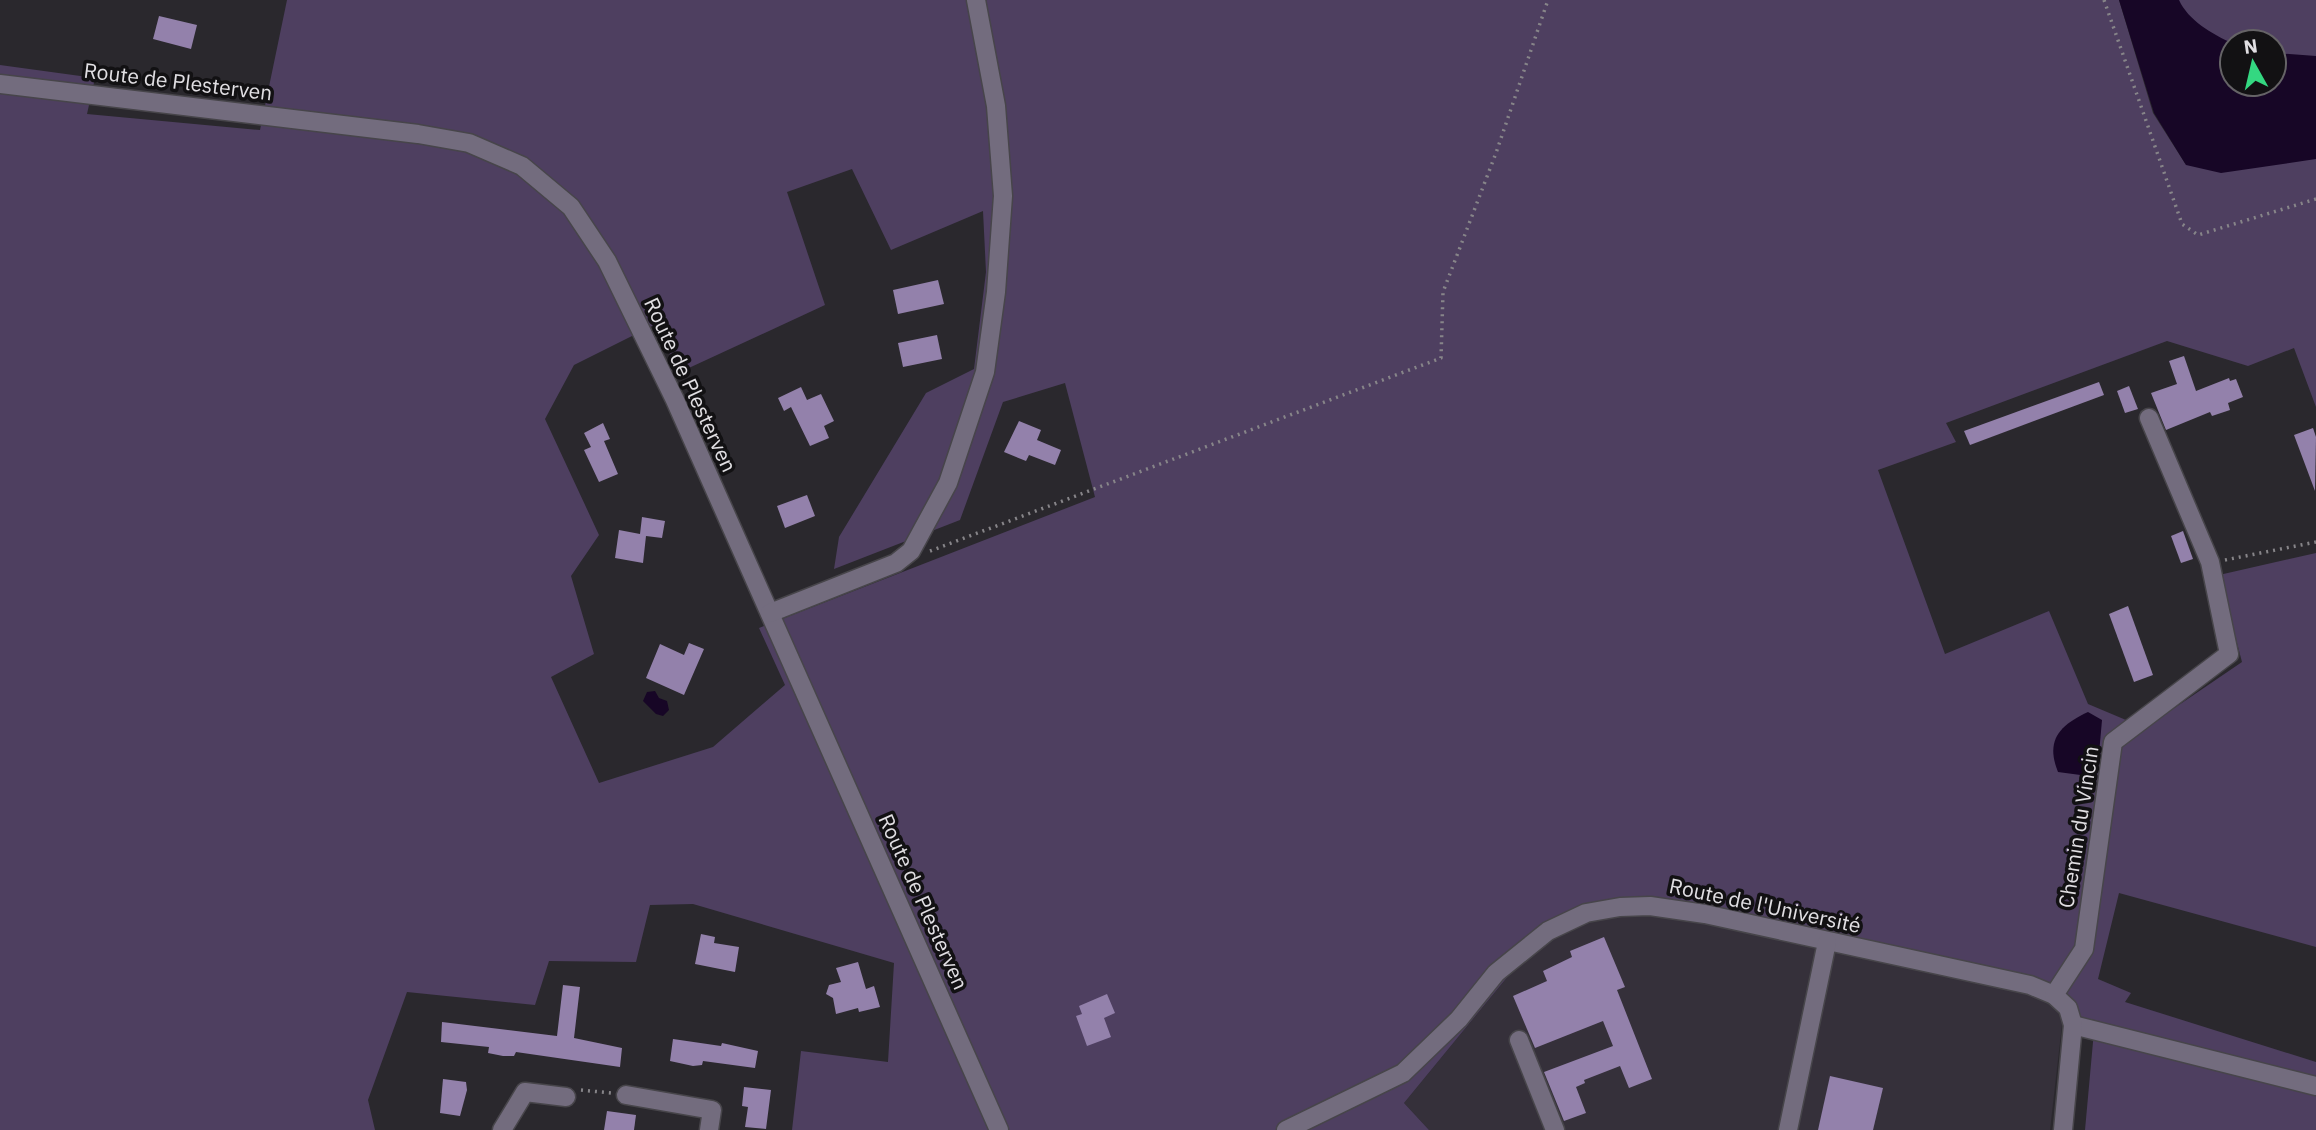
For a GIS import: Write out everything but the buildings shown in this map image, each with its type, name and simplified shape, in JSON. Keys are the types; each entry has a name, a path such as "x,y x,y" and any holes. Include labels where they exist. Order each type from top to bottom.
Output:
{"street":[{"path":"770,613 896,563 911,551 948,483 985,372 996,292 1003,196 996,106 976,0"},
{"name":"Route de Plesterven","path":"0,84 418,134 469,143 522,166 571,207 607,261 675,400 999,1130"},
{"name":"Chemin du Vincin","path":"2054,995 2084,949 2113,742 2229,654 2210,562 2150,418"},
{"name":"Route de l'Université","path":"1286,1130 1403,1073 1459,1019 1496,973 1548,931 1587,913 1620,907 1650,906 1705,914 2029,985 2054,995"},
{"path":"1788,1130 1827,942"},
{"path":"2054,995 2068,1008 2073,1025 2063,1130"},
{"path":"2073,1025 2316,1086"},
{"path":"1519,1040 1555,1130"},
{"path":"502,1130 525,1093 566,1097"},
{"path":"626,1095 712,1110 709,1130"}],"path":[{"path":"911,551 927,552 1441,358 1443,292 1496,153 1548,0"},
{"path":"2104,0 2182,224 2198,235 2316,199"},
{"path":"2210,562 2316,542"},
{"path":"566,1097 582,1090 626,1095"}],"shaded area":[{"path":"287,0 966,0 968,7 987,0 2119,0 2153,113 2186,165 2127,0 2316,0 2316,407 2294,348 2248,366 2167,341 1946,423 1956,442 1878,470 1945,654 2049,611 2088,704 2145,728 2242,662 2219,575 2316,553 2316,947 2119,893 2098,979 2131,993 2125,1002 2316,1062 2316,1130 2085,1130 2095,1020 2063,1016 2047,998 1845,947 1663,913 1592,920 1553,937 1518,964 1404,1103 1429,1130 792,1130 801,1051 888,1062 894,963 693,904 650,905 636,962 549,961 535,1005 407,992 368,1100 375,1130 0,1130 0,65 95,78 87,114 260,130","holes":["852,169 891,250 983,211 986,272 974,369 926,393 839,537 834,569 960,520 1003,402 1065,383 1095,497 759,628 785,685 713,747 599,783 551,677 594,654 571,576 599,535 545,419 574,365 656,324 678,373 825,305 787,192"]},
{"path":"2119,0 2179,0 2194,20 2218,36 2218,98 2288,98 2288,54 2316,56 2316,159 2221,173 2186,165 2154,113"},
{"path":"655,691 659,698 667,701 669,710 663,716 656,714 643,701 647,692"},
{"path":"2088,712 2102,720 2099,754 2088,776 2058,772 2054,761 2054,742 2063,728"},
{"path":"1663,913 1845,947 2048,998 2063,1016 2050,1130 1429,1130 1404,1103 1518,964 1553,937 1592,920"}]}
